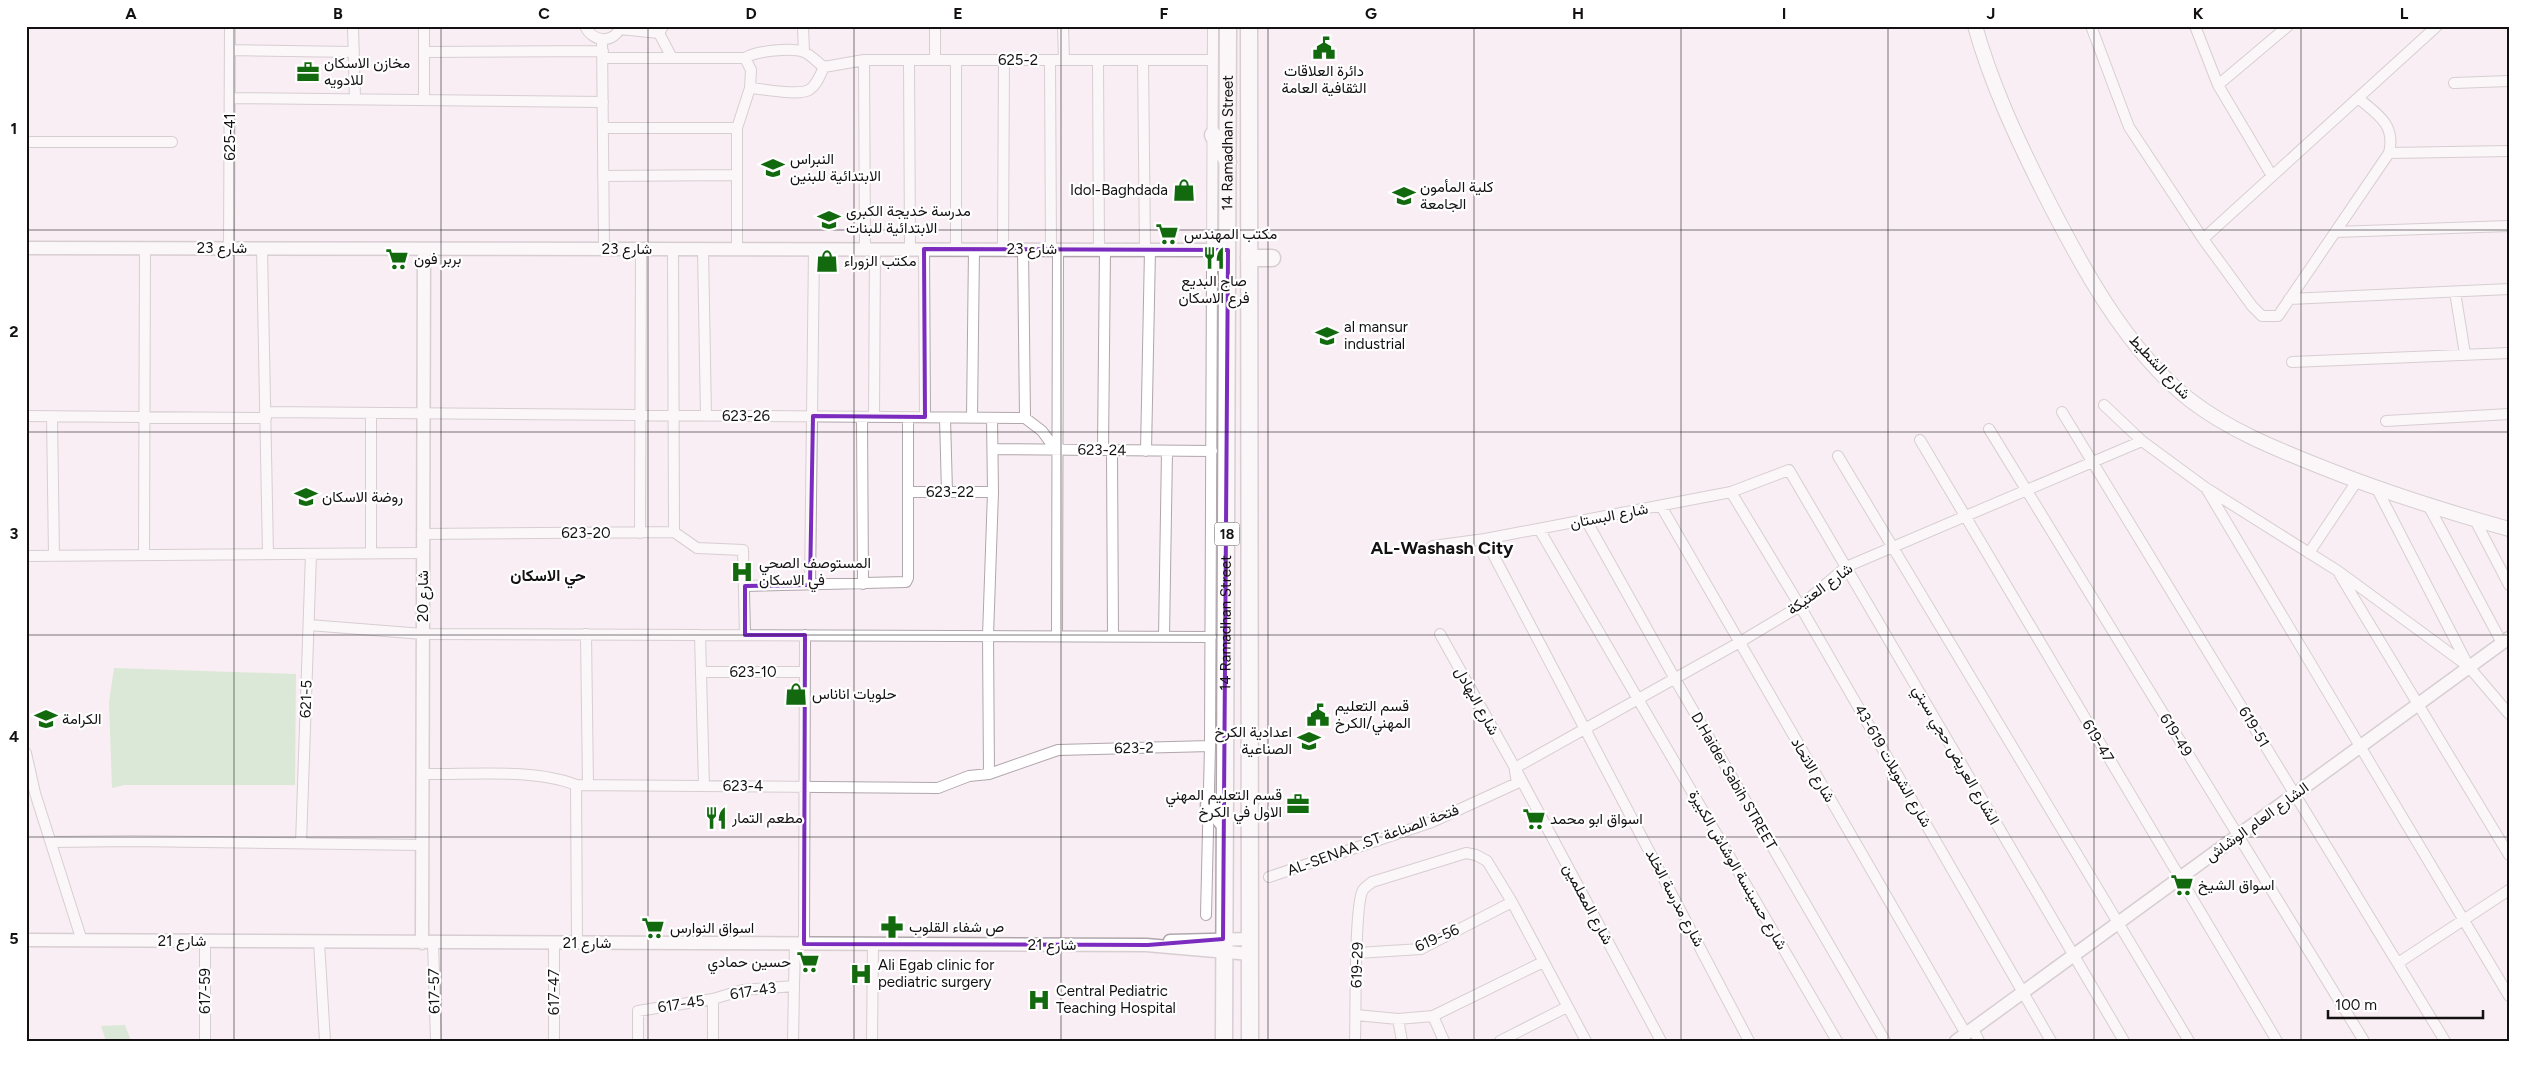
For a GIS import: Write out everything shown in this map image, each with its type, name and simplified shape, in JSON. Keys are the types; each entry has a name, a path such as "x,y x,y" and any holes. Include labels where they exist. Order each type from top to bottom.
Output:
{"main road":[{"name":"14 Ramadhan Street","path":"1224,1041 1220,250 1228,162 1228,26"},
{"name":"14 Ramadhan Street","path":"1249,26 1250,1041"},
{"name":"شارع الشطيط","path":"1975,26 1997,93 2064,233 2094,285 2137,345 2189,399 2224,423 2281,451 2377,489 2509,529"},
{"path":"1213,135 1228,162"},
{"path":"1250,258 1272,258"},
{"path":"1209,805 1224,824"}],"street":[{"name":"625-41","path":"229,248 230,26"},
{"path":"353,26 355,99"},
{"path":"424,26 424,100"},
{"path":"585,26 591,36 602,40 612,37 620,28 661,29 672,58"},
{"path":"803,26 804,52"},
{"path":"935,26 935,60"},
{"path":"1063,26 1064,60"},
{"path":"1213,26 1213,135 1220,250"},
{"path":"2091,26 2129,127 2203,239 2252,306 2262,316 2278,316 2389,153 2391,143 2385,123 2380,115 2358,98"},
{"path":"2195,26 2218,85 2272,176"},
{"path":"2218,85 2288,26"},
{"path":"2203,239 2358,98 2430,28"},
{"path":"602,40 604,249"},
{"path":"230,50 354,52"},
{"path":"424,52 603,54 672,58 745,58 753,53 764,51 804,52 824,67 816,83 808,90 800,92 750,88"},
{"path":"736,249 737,128 750,88 751,70 745,58"},
{"path":"864,60 874,417"},
{"name":"625-2","path":"824,67 864,60 1213,60"},
{"path":"909,60 910,249"},
{"path":"956,60 956,249"},
{"path":"1003,249 1004,60"},
{"path":"1050,60 1055,249 1058,636"},
{"path":"1098,60 1112,636"},
{"path":"1143,60 1147,250 1146,451"},
{"path":"2454,83 2509,80"},
{"path":"230,98 603,102"},
{"path":"603,128 737,128"},
{"path":"26,142 172,142"},
{"path":"2389,153 2509,151"},
{"path":"604,176 737,175"},
{"path":"2335,232 2509,226"},
{"name":"شارع 23","path":"26,248 1220,250"},
{"path":"144,556 145,248"},
{"path":"262,248 268,554"},
{"name":"شارع 20","path":"424,248 422,845 428,942"},
{"path":"640,533 641,249"},
{"path":"673,249 674,532 697,548 743,550 746,635"},
{"path":"703,249 706,416"},
{"path":"810,584 814,249"},
{"path":"924,249 925,417"},
{"path":"972,418 974,249"},
{"path":"1023,249 1026,418 1042,431 1056,450"},
{"path":"2289,299 2509,289"},
{"path":"2454,292 2465,354"},
{"path":"2292,362 2509,353"},
{"path":"1206,914 1210,746 1212,451 1220,358"},
{"path":"2104,405 2142,441 2206,488 2338,571 2469,667"},
{"name":"619-51","path":"2062,412 2445,1041"},
{"path":"371,413 371,553"},
{"name":"623-26","path":"26,416 144,417 422,413 1026,418"},
{"path":"2386,421 2509,414"},
{"path":"52,416 54,556"},
{"path":"862,417 863,584"},
{"path":"744,586 900,584 906,582 908,578 908,417"},
{"path":"945,418 947,492"},
{"path":"990,774 988,636 993,492 992,418"},
{"name":"619-49","path":"1988,429 2364,1041"},
{"name":"619-47","path":"1920,440 2277,1041"},
{"name":"شارع العتيکة","path":"1514,768 1638,700 1800,606 1846,567 1892,546 2093,464 2142,441"},
{"name":"623-24","path":"993,449 1212,451"},
{"path":"1164,637 1167,451"},
{"path":"1838,456 2189,1041"},
{"name":"شارع البستان","path":"1427,550 1433,546 1485,539 1731,492 1788,470"},
{"name":"الشارع العريض حجي سبتي","path":"1788,470 2124,1041"},
{"path":"2309,553 2357,481"},
{"path":"2206,488 2509,996"},
{"path":"2377,489 2469,667 2509,714"},
{"name":"623-22","path":"908,492 993,492"},
{"name":"شارع الشويلات 619-43","path":"1731,492 1800,606 2024,991 2051,1041"},
{"path":"2428,505 2505,640"},
{"name":"شارع الاتحاد","path":"1661,506 1965,1034 1979,1041"},
{"name":"D.Haider Sabih STREET","path":"1586,520 1675,679 1885,1041"},
{"path":"2475,520 2509,585"},
{"name":"شارع حسينسة الوشاش الكبيرة","path":"1539,529 1837,1041"},
{"name":"623-20","path":"422,534 674,532"},
{"name":"شارع مدرسة الخلد","path":"1485,539 1749,1041"},
{"path":"26,556 423,553"},
{"name":"621-5","path":"301,843 311,554"},
{"path":"2338,571 2509,855"},
{"path":"309,625 423,634 1211,637"},
{"path":"586,634 588,785"},
{"name":"شارع البهادل","path":"1440,634 1514,768"},
{"path":"700,635 704,786"},
{"name":"617-43","path":"793,1041 794,986 800,944 805,787 805,635"},
{"name":"الشارع العام الوشاش","path":"1965,1034 2505,640"},
{"name":"623-10","path":"701,672 805,672"},
{"name":"623-2","path":"1058,750 1210,746"},
{"name":"623-4","path":"423,774 535,776 558,778 576,785 938,788 969,776 990,774 1058,750"},
{"path":"26,753 35,793 82,941"},
{"name":"AL-SENAA .ST فتحة الصناعة","path":"1269,877 1432,822 1517,783 1514,768"},
{"name":"شارع المعلمين","path":"1514,768 1661,1041"},
{"path":"576,785 577,943"},
{"path":"51,842 422,845"},
{"name":"619-29","path":"1355,1041 1360,900 1364,890 1372,882 1466,853 1476,855 1487,861 1512,902"},
{"path":"2398,962 2509,890"},
{"path":"1512,902 1586,1041"},
{"name":"619-56","path":"1357,954 1421,949 1512,902"},
{"name":"شارع 21","path":"26,940 1148,945 1172,941 1250,946"},
{"name":"617-59","path":"204,1041 205,941"},
{"path":"319,942 324,1041"},
{"name":"617-57","path":"428,942 436,1041"},
{"name":"617-47","path":"554,943 554,1041"},
{"path":"872,1041 873,944"},
{"path":"1356,1015 1398,1019 1433,1016 1543,962"},
{"name":"617-43","path":"713,999 743,990 794,986"},
{"name":"617-45","path":"638,1041 638,1011 713,999 713,1041"},
{"path":"1500,1041 1567,1007"},
{"path":"1433,1016 1444,1041"},
{"path":"1398,1019 1402,1041"}],"highlighted area":[{"path":"924,249 1228,250 1223,939 1148,945 804,944 805,635 745,635 745,586 810,585 813,416 925,417"}],"green space":[{"path":"114,668 296,674 295,785 125,785 112,788 109,702"},
{"path":"125,1025 131,1041 106,1041 101,1026"}],"place":[{"name":"دائرة العلاقات الثقافية العامة","path":"1324,48"},
{"name":"مخازن الاسكان للادويه","path":"308,72"},
{"name":"النبراس الابتدائية للبنين","path":"773,168"},
{"name":"Idol-Baghdada","path":"1184,190"},
{"name":"كلية المأمون الجامعة","path":"1404,196"},
{"name":"مدرسة خديجة الكبرى الابتدائية للبنات","path":"829,220"},
{"name":"مكتب المهندس","path":"1167,234"},
{"name":"صاج البديع فرع الاسكان","path":"1214,258"},
{"name":"بربر فون","path":"397,259"},
{"name":"مكتب الزوراء","path":"827,261"},
{"name":"al mansur industrial","path":"1327,336"},
{"name":"روضة الاسكان","path":"306,497"},
{"name":"المستوصف الصحي في الاسكان","path":"742,572"},
{"name":"حلويات اناناس","path":"796,694"},
{"name":"قسم التعليم المهني/الكرخ","path":"1318,715"},
{"name":"الكرامة","path":"46,719"},
{"name":"اعدادية الكرخ الصناعية","path":"1309,741"},
{"name":"قسم التعليم المهني الاول في الكرخ","path":"1298,804"},
{"name":"مطعم التمار","path":"716,818"},
{"name":"اسواق ابو محمد","path":"1534,819"},
{"name":"اسواق الشيخ","path":"2182,885"},
{"name":"ص شفاء القلوب","path":"892,927"},
{"name":"اسواق النوارس","path":"653,928"},
{"name":"حسين حمادي","path":"808,962"},
{"name":"Ali Egab clinic for pediatric surgery","path":"861,974"},
{"name":"Central Pediatric Teaching Hospital","path":"1039,1000"}],"district":[{"name":"AL-Washash City","path":"1442,548"},
{"name":"حي الاسكان","path":"548,575"}]}
